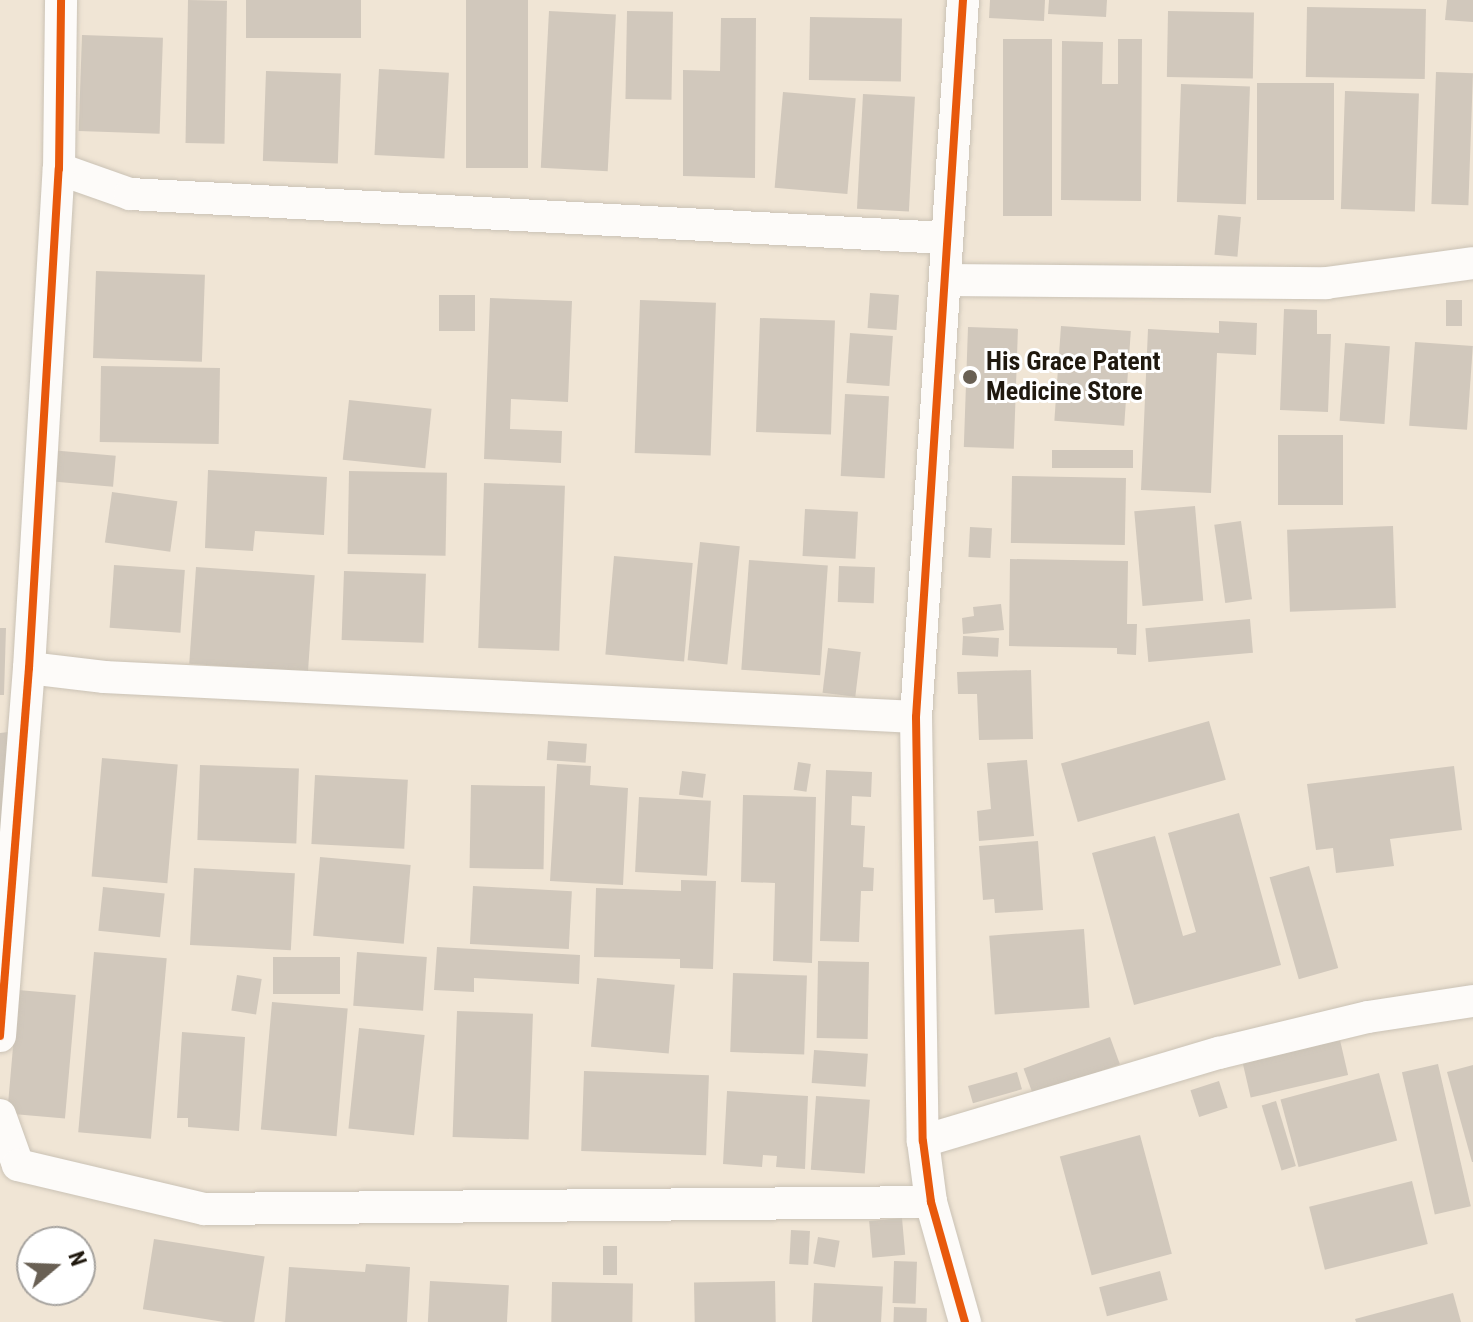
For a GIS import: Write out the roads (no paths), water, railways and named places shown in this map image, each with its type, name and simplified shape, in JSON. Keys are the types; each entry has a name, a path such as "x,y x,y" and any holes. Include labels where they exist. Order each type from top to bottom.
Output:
{"street":[{"path":"0,1036 29,668 59,169 61,0"},
{"path":"963,0 916,717 923,1141 931,1202 965,1322"},
{"path":"59,169 130,194 945,238"},
{"path":"945,280 1326,283 1473,263"},
{"path":"29,668 104,677 916,717"},
{"path":"923,1141 1219,1053 1368,1017 1473,1001"},
{"path":"0,1115 18,1165 204,1209 931,1202"}],"place":[{"name":"His Grace Patent Medicine Store","path":"970,377"}]}
